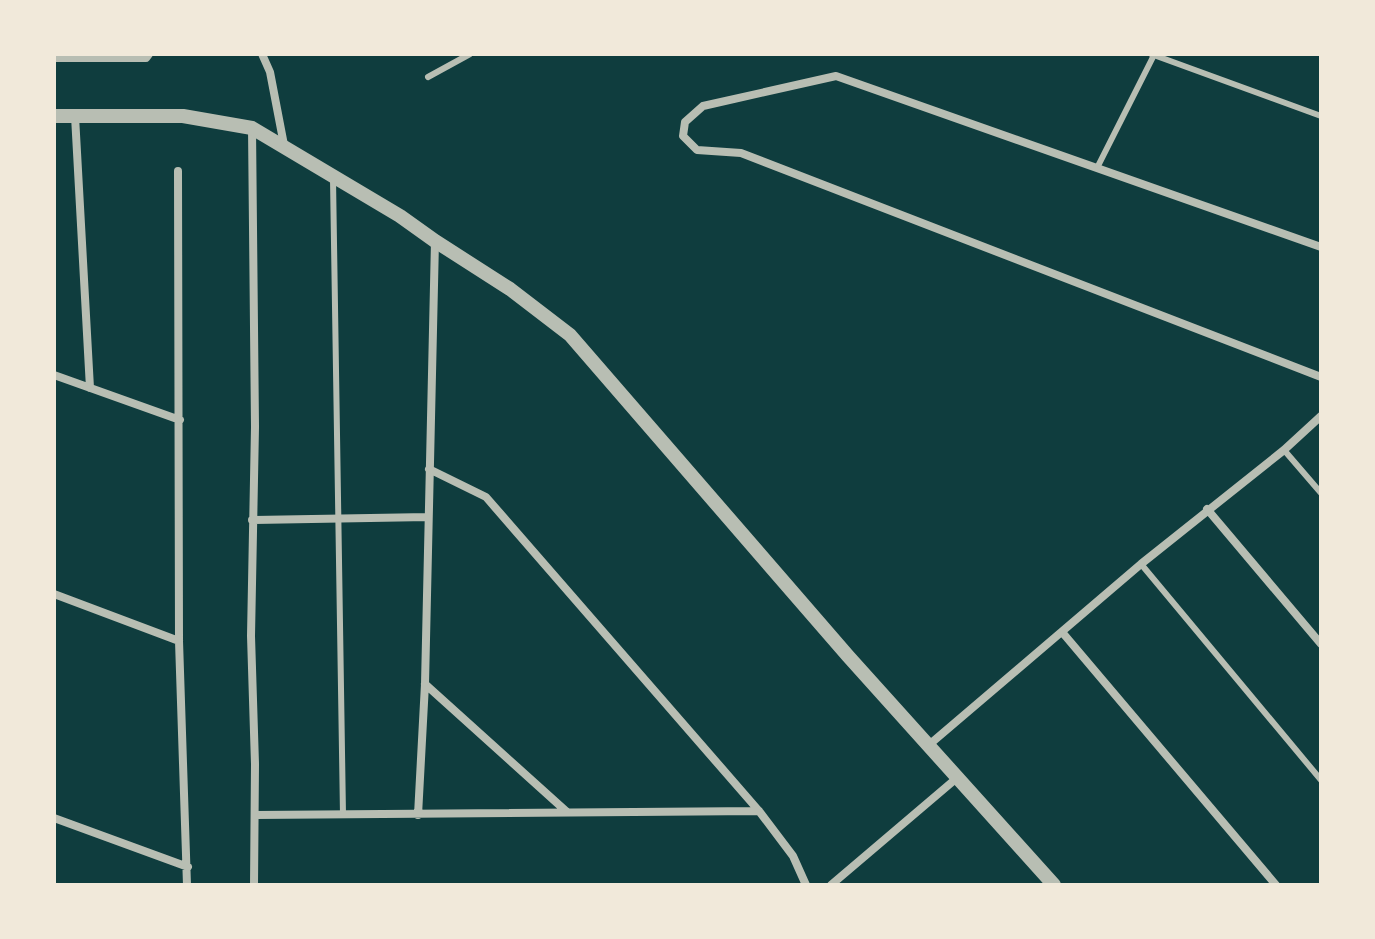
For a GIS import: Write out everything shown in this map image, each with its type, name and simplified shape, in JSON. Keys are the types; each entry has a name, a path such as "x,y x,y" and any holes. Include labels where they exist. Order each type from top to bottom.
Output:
{"street":[{"path":"54,58 146,58 149,54"},
{"path":"262,54 270,72 284,145"},
{"path":"1321,246 836,76 703,106 685,122 683,136 697,150 741,153 1321,377"},
{"path":"54,116 183,116 252,128 400,216 510,289 570,335 838,644 1054,885"},
{"path":"75,116 90,388"},
{"path":"252,128 254,885"},
{"path":"178,171 179,641 187,885"},
{"path":"418,815 425,684 435,241"},
{"path":"54,375 180,420"},
{"path":"930,744 1321,416"},
{"path":"429,469 486,497 759,811 793,856 806,885"},
{"path":"1207,509 1321,644"},
{"path":"252,520 428,517"},
{"path":"54,594 179,641"},
{"path":"1062,632 1276,885"},
{"path":"425,684 568,813"},
{"path":"831,885 959,776"},
{"path":"255,815 759,811"},
{"path":"54,818 188,867"}],"lane":[{"path":"428,77 470,54"},
{"path":"1097,168 1152,55 1321,116"},
{"path":"333,174 343,815"},
{"path":"1284,450 1321,493"},
{"path":"1141,564 1321,780"}]}
